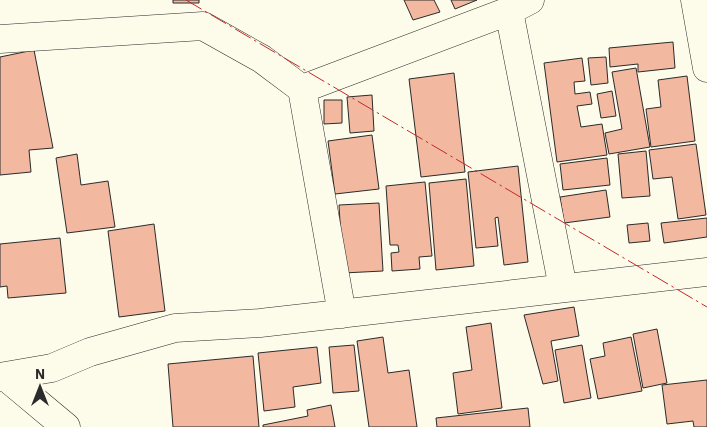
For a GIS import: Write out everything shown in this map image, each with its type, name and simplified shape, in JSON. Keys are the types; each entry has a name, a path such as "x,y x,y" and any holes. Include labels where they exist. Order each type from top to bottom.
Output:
{"street":[{"path":"695,0 707,68"},
{"path":"302,89 520,6 562,288"},
{"path":"0,39 203,26 262,59 302,89 342,314"},
{"path":"3,377 52,368 90,352 175,328 260,323 707,272"},
{"path":"3,377 66,427"}],"building":[{"path":"173,0 199,0 199,3 173,3"},
{"path":"404,0 434,0 440,12 413,20"},
{"path":"451,0 477,0 455,9"},
{"path":"673,42 675,68 638,72 638,64 610,67 609,48"},
{"path":"34,50 53,148 29,150 31,172 0,175 0,57"},
{"path":"606,57 608,83 591,85 588,58"},
{"path":"582,58 585,81 574,82 575,94 590,92 592,104 577,106 581,127 602,124 607,155 557,162 544,63"},
{"path":"636,68 650,147 609,154 605,133 622,129 612,72"},
{"path":"454,73 465,172 421,177 409,79"},
{"path":"687,76 695,141 651,147 646,109 661,107 658,80"},
{"path":"612,91 616,116 601,118 597,94"},
{"path":"372,95 374,131 350,133 347,97"},
{"path":"324,100 342,100 342,123 324,124"},
{"path":"372,135 379,189 335,194 328,141"},
{"path":"696,144 706,215 678,219 672,177 653,179 649,150"},
{"path":"646,151 650,196 622,198 618,154"},
{"path":"77,154 81,185 108,181 115,227 67,233 56,158"},
{"path":"607,158 610,185 563,190 560,164"},
{"path":"518,166 528,262 504,265 498,217 495,218 498,246 476,248 468,172"},
{"path":"466,179 474,266 436,270 429,183"},
{"path":"425,182 432,256 419,257 420,269 392,271 391,253 399,252 398,245 390,245 386,186"},
{"path":"606,190 610,217 564,223 560,197"},
{"path":"379,203 383,271 343,273 339,205"},
{"path":"707,218 707,237 664,243 661,223"},
{"path":"648,223 650,241 629,243 627,225"},
{"path":"154,224 165,311 119,317 108,231"},
{"path":"60,238 66,293 8,298 7,286 0,287 0,244"},
{"path":"574,307 579,336 551,341 558,381 543,384 524,315"},
{"path":"491,323 502,408 458,414 453,373 472,370 466,327"},
{"path":"657,329 667,383 643,388 633,334"},
{"path":"383,337 388,373 409,370 417,427 369,427 357,341"},
{"path":"631,337 642,391 598,399 590,359 605,356 603,343"},
{"path":"354,345 359,391 333,393 329,347"},
{"path":"582,345 591,398 564,403 555,350"},
{"path":"317,347 321,383 293,387 295,407 264,411 258,353"},
{"path":"253,356 259,427 173,427 168,364"},
{"path":"707,380 707,427 694,427 693,421 667,424 662,385"},
{"path":"331,405 335,427 263,427 263,425 308,416 307,410"},
{"path":"528,408 530,427 437,427 436,418"}],"power":[{"path":"186,0 707,307"}]}
